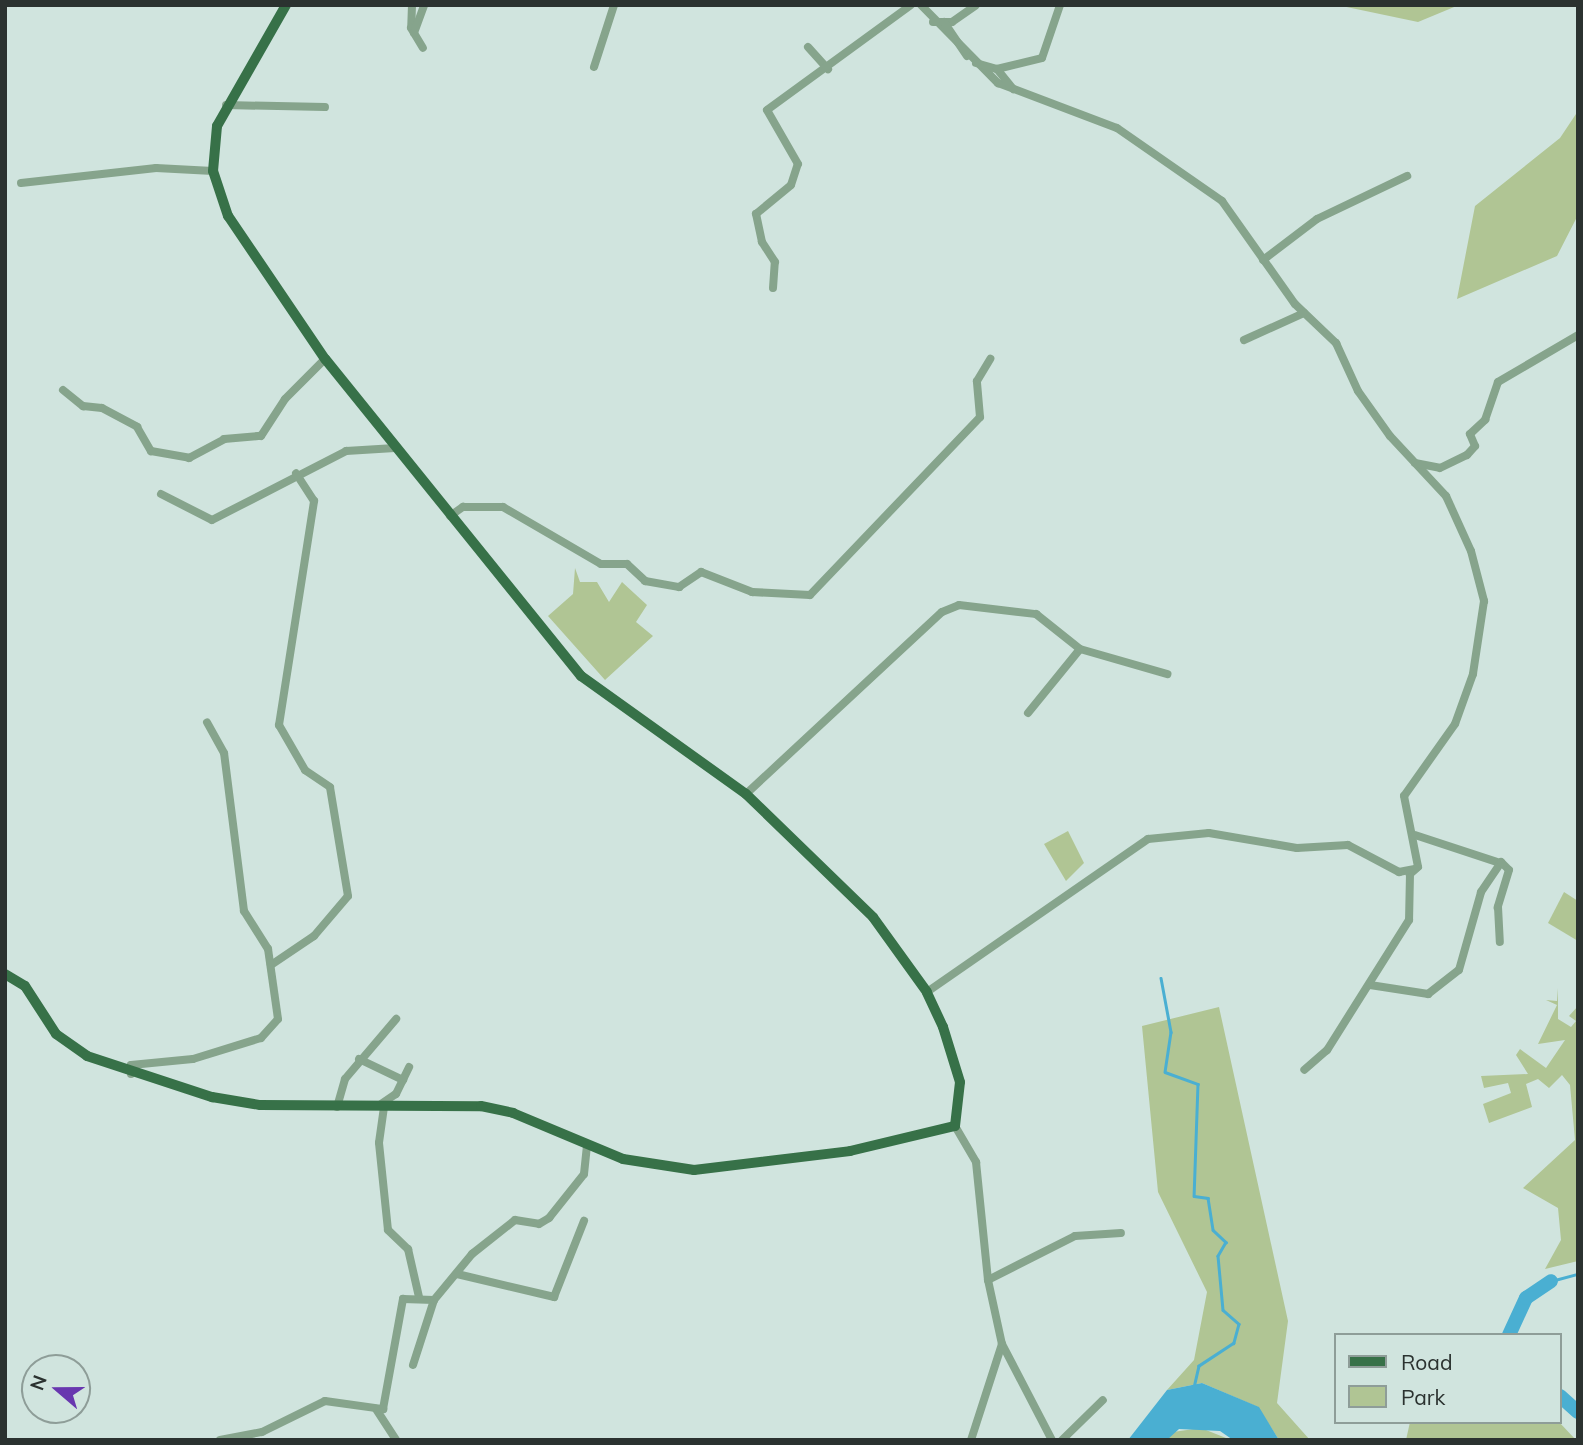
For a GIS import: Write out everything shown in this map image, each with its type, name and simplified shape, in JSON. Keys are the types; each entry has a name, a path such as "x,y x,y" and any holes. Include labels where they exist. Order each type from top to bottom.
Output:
{"main road":[{"path":"5,974 25,986 70,1046 131,1074 260,1105 481,1106 652,1166 717,1170 850,1151 955,1126 960,1082 926,992 873,917 746,794 581,676 325,359 228,216 213,171 226,105 286,5"}],"street":[{"path":"412,5 414,33 423,48"},
{"path":"414,33 424,5"},
{"path":"594,67 614,5"},
{"path":"773,288 775,262 761,242 756,214 791,185 798,164 767,110 828,69 911,5"},
{"path":"921,5 933,22 967,56 1014,92 1117,128 1188,172 1222,201 1304,313 1336,343 1358,391 1412,462 1449,501 1476,566 1484,611 1473,674 1455,724 1406,787 1404,802 1415,835 1418,867"},
{"path":"933,22 944,22 976,5"},
{"path":"976,63 997,68 1042,58 1060,5"},
{"path":"944,22 967,56"},
{"path":"807,47 828,69"},
{"path":"997,68 1014,92"},
{"path":"226,105 325,107"},
{"path":"21,183 156,167 213,171"},
{"path":"1263,260 1317,219 1407,176"},
{"path":"1244,340 1304,313"},
{"path":"1412,462 1440,468 1467,455 1475,446 1470,434 1485,420 1498,382 1578,335"},
{"path":"63,390 83,406 102,408 137,427 151,451 188,458 225,439 261,436 285,399 325,359"},
{"path":"450,516 463,507 503,507 601,564 627,564 646,581 679,587 701,572 752,592 810,595 980,417 977,381 990,359"},
{"path":"161,494 212,520 296,473 346,451 395,448"},
{"path":"271,965 314,936 348,896 330,788 305,770 279,725 314,501 296,473"},
{"path":"746,794 932,622 959,605 1036,614 1080,649 1167,674"},
{"path":"1028,713 1080,649"},
{"path":"131,1074 131,1065 193,1059 272,1033 278,1009 271,965 244,911 231,788 224,753 207,722"},
{"path":"926,992 1148,839 1209,833 1287,847 1348,845 1399,872 1418,867"},
{"path":"1415,835 1497,862 1508,870 1498,907 1500,942"},
{"path":"1370,985 1428,994 1459,970 1476,904 1497,862"},
{"path":"1304,1070 1327,1050 1344,1014 1370,985 1406,930 1410,874 1418,867"},
{"path":"337,1107 359,1059 396,1018"},
{"path":"359,1059 403,1080"},
{"path":"410,1067 393,1098 380,1107 379,1143 388,1230 408,1249 419,1297"},
{"path":"955,1126 976,1162 988,1280 1002,1344 1052,1440"},
{"path":"414,1365 435,1300 457,1274 515,1220 539,1224 549,1218 584,1174 587,1144"},
{"path":"457,1274 554,1297 584,1221"},
{"path":"988,1280 1075,1236 1121,1233"},
{"path":"220,1440 262,1432 325,1401 383,1409 403,1299 419,1297 435,1300"},
{"path":"971,1440 1002,1344"},
{"path":"1062,1440 1103,1400"},
{"path":"376,1409 396,1440"}],"green space":[{"path":"1337,5 1459,5 1418,22"},
{"path":"1578,111 1578,215 1557,256 1457,299 1475,206 1560,138"},
{"path":"575,568 580,582 597,582 609,602 622,582 647,605 636,622 653,636 605,680 548,616 573,594"},
{"path":"1068,831 1084,863 1066,881 1044,844"},
{"path":"1564,892 1578,901 1578,941 1548,923"},
{"path":"1558,988 1558,1019 1571,1027 1576,1021 1569,1016 1578,1006 1578,1261 1545,1269 1561,1240 1558,1208 1523,1188 1575,1140 1570,1085 1562,1075 1549,1088 1538,1079 1526,1084 1532,1107 1489,1123 1483,1104 1511,1093 1508,1083 1484,1088 1481,1076 1528,1074 1516,1055 1520,1049 1546,1068 1565,1040 1538,1044 1557,1005 1546,1000 1557,1001"},
{"path":"1219,1007 1288,1321 1277,1403 1310,1440 1279,1440 1258,1407 1202,1383 1167,1390 1194,1360 1207,1292 1158,1192 1142,1026"},
{"path":"1410,1424 1561,1424 1576,1440 1406,1440"},
{"path":"1201,1428 1231,1440 1166,1440 1173,1432"}],"water":[{"path":"1202,1383 1259,1407 1279,1440 1233,1440 1220,1431 1179,1429 1167,1440 1128,1440 1167,1390"}],"waterway":[{"path":"1161,978 1171,1032 1165,1072 1198,1084 1194,1196 1208,1198 1213,1230 1226,1242 1218,1256 1223,1310 1239,1324 1234,1343 1199,1366 1194,1387"},
{"path":"1551,1281 1578,1274"},
{"path":"1510,1333 1526,1298 1551,1281"},
{"path":"1562,1398 1578,1412"}]}
